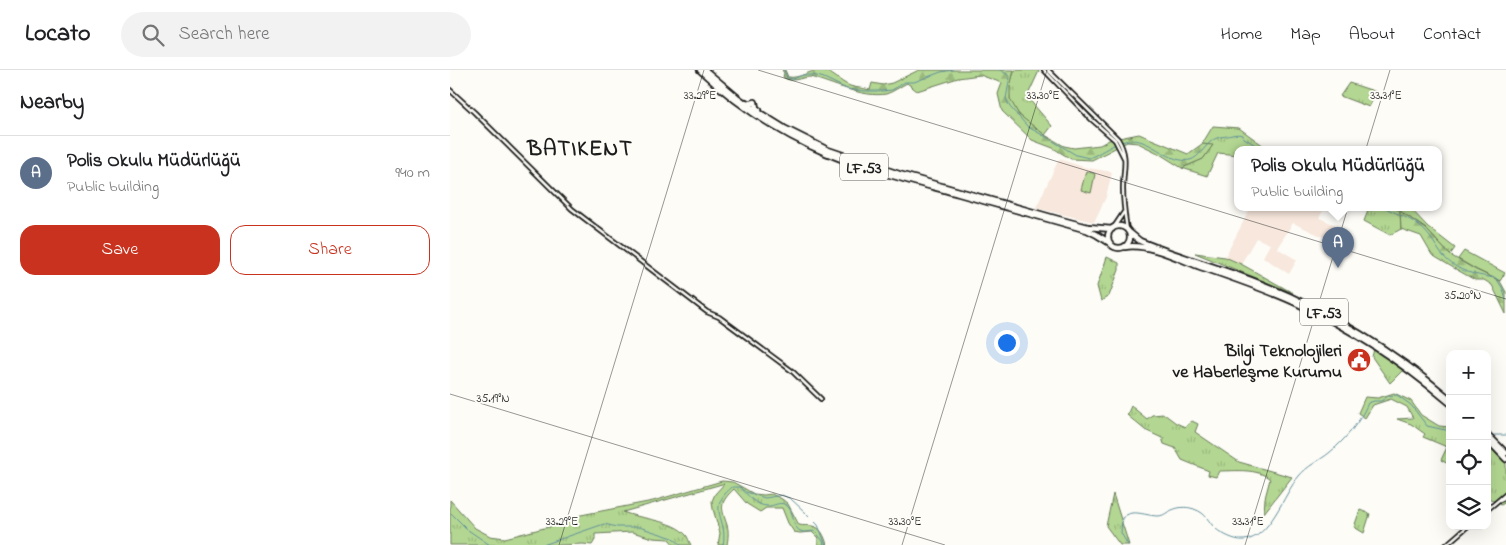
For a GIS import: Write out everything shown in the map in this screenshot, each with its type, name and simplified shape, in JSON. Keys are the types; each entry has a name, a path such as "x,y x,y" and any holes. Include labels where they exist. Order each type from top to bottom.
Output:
{"highway":[{"name":"LF.53","path":"700,70 755,114 798,140 826,153 867,168 1087,230 1097,234 1112,246 1118,248 1139,246 1156,251 1251,284 1307,308 1346,328 1392,358 1446,400"},
{"name":"LF.53","path":"705,70 746,102 749,104 755,102 756,108 822,148 884,169 1088,227 1113,228 1121,226 1140,241 1251,280 1321,311 1352,328 1393,354 1446,396"},
{"path":"1110,243 1108,237 1113,228"},
{"path":"1125,247 1130,240 1128,231"},
{"path":"1491,438 1506,453"},
{"path":"1488,440 1506,459"}],"street":[{"path":"1044,70 1091,119 1116,139"},
{"path":"1048,70 1116,139 1121,148 1125,159 1124,212 1128,231"},
{"path":"450,90 572,209 707,312 719,317 792,371 821,399"},
{"path":"1113,228 1124,212"},
{"path":"1491,507 1506,496"},
{"path":"1446,545 1463,530"}],"shaded area":[{"path":"1059,159 1083,167 1112,172 1106,197 1094,222 1036,208"},
{"path":"1249,211 1323,211 1319,218 1338,226 1330,240 1293,223 1277,248 1297,260 1289,274 1263,257 1270,244 1256,238 1241,264 1225,257"}],"green space":[{"path":"782,70 785,70 788,77 793,77 822,70 850,86 870,90 872,83 883,85 892,83 919,70 1014,70 1010,87 1010,99 1019,115 1045,135 1064,146 1074,148 1100,145 1109,140 1139,134 1188,154 1202,144 1213,145 1203,159 1182,168 1138,143 1127,142 1092,160 1071,159 1053,148 1032,140 1002,111 998,94 1002,83 980,75 958,78 917,91 907,83 889,93 877,95 858,92 810,77 796,80 786,79 783,77 784,73"},
{"path":"1015,70 1039,71 1027,97 1052,126 1045,135 1026,121 1011,102 1009,95 1010,86"},
{"path":"1349,83 1377,92 1369,107 1340,96"},
{"path":"1213,126 1239,128 1264,146 1234,146 1234,155 1218,153 1207,176 1182,168 1203,159 1212,146 1202,144"},
{"path":"1086,171 1095,174 1091,193 1081,190"},
{"path":"1368,211 1400,211 1401,229 1390,235 1364,221"},
{"path":"1400,211 1413,211 1428,227 1455,248 1450,255 1426,229"},
{"path":"1400,211 1426,229 1450,255 1500,281 1506,292 1506,314 1492,285 1484,280 1475,280 1432,255 1421,236 1401,229"},
{"path":"1464,251 1505,273 1500,281 1458,259"},
{"path":"1195,253 1225,257 1293,293"},
{"path":"1107,257 1119,263 1119,270 1109,296 1101,301 1097,286"},
{"path":"1374,349 1403,370 1390,383 1372,357"},
{"path":"1394,393 1411,401 1421,415 1439,426 1446,427 1446,447 1423,437 1425,434 1411,424 1397,419 1413,418 1407,407 1391,399 1373,405 1365,418 1358,413 1365,397 1378,398"},
{"path":"1131,406 1147,419 1152,415 1164,414 1185,427 1192,421 1198,424 1195,432 1239,462 1292,477 1264,513 1265,498 1270,479 1259,473 1246,471 1219,471 1216,477 1208,475 1209,471 1182,460 1175,448 1164,444 1162,438 1145,430 1127,415"},
{"path":"1491,448 1506,464 1506,502 1501,505 1491,499"},
{"path":"1446,449 1446,463 1441,460"},
{"path":"722,481 733,482 754,494 772,494 782,499 788,504 799,525 818,528 824,536 827,545 818,545 818,538 812,532 794,532 782,508 766,508 760,512 747,504 734,489 726,498 723,506 723,514 728,530 727,545 718,545 720,533 712,501 715,494 724,484 722,484 623,512 673,526 686,535 691,545 674,545 669,539 653,538 632,532 595,534 595,540 592,545 450,545 450,500 475,528 490,536 505,538 556,525 581,515 653,501"},
{"path":"1113,494 1129,545 1120,545 1106,526"},
{"path":"1360,510 1370,514 1364,533 1354,527"}],"waterway":[{"path":"784,70 787,78 793,79 803,75 813,75 847,89 865,91 892,90 905,82 914,82 941,72 953,70"},
{"path":"1000,70 1010,76 1006,99 1010,107 1028,127 1076,155 1089,158 1115,144 1132,140 1147,144 1175,159 1190,160 1196,157 1215,139 1238,134 1243,135 1244,138 1257,146"},
{"path":"1392,211 1422,228 1440,252 1458,268 1496,278 1503,289 1506,300"},
{"path":"1128,545 1121,533 1122,518 1124,516 1130,513 1159,516 1184,507 1202,513 1216,529 1229,537 1240,540 1253,538 1269,524 1302,472 1341,442 1361,417 1368,403 1381,401 1388,396 1397,395 1411,405 1427,426 1446,430"},
{"path":"1494,435 1506,435"},
{"path":"723,545 724,536 719,508 724,495 732,487 740,487 752,500 763,506 784,504 790,510 796,527 803,532 815,531 824,545"},
{"path":"746,492 765,498 782,495 791,499 818,525 826,545"},
{"path":"450,512 468,530 490,545"},
{"path":"543,545 604,524 617,527 639,527 673,538 681,545"}],"place":[{"name":"Polis Okulu Müdürlüğü","path":"1338,268"},
{"name":"Bilgi Teknolojileri ve Haberleşme Kurumu","path":"1359,360"}],"district":[{"name":"BATIKENT","path":"580,147"}]}
